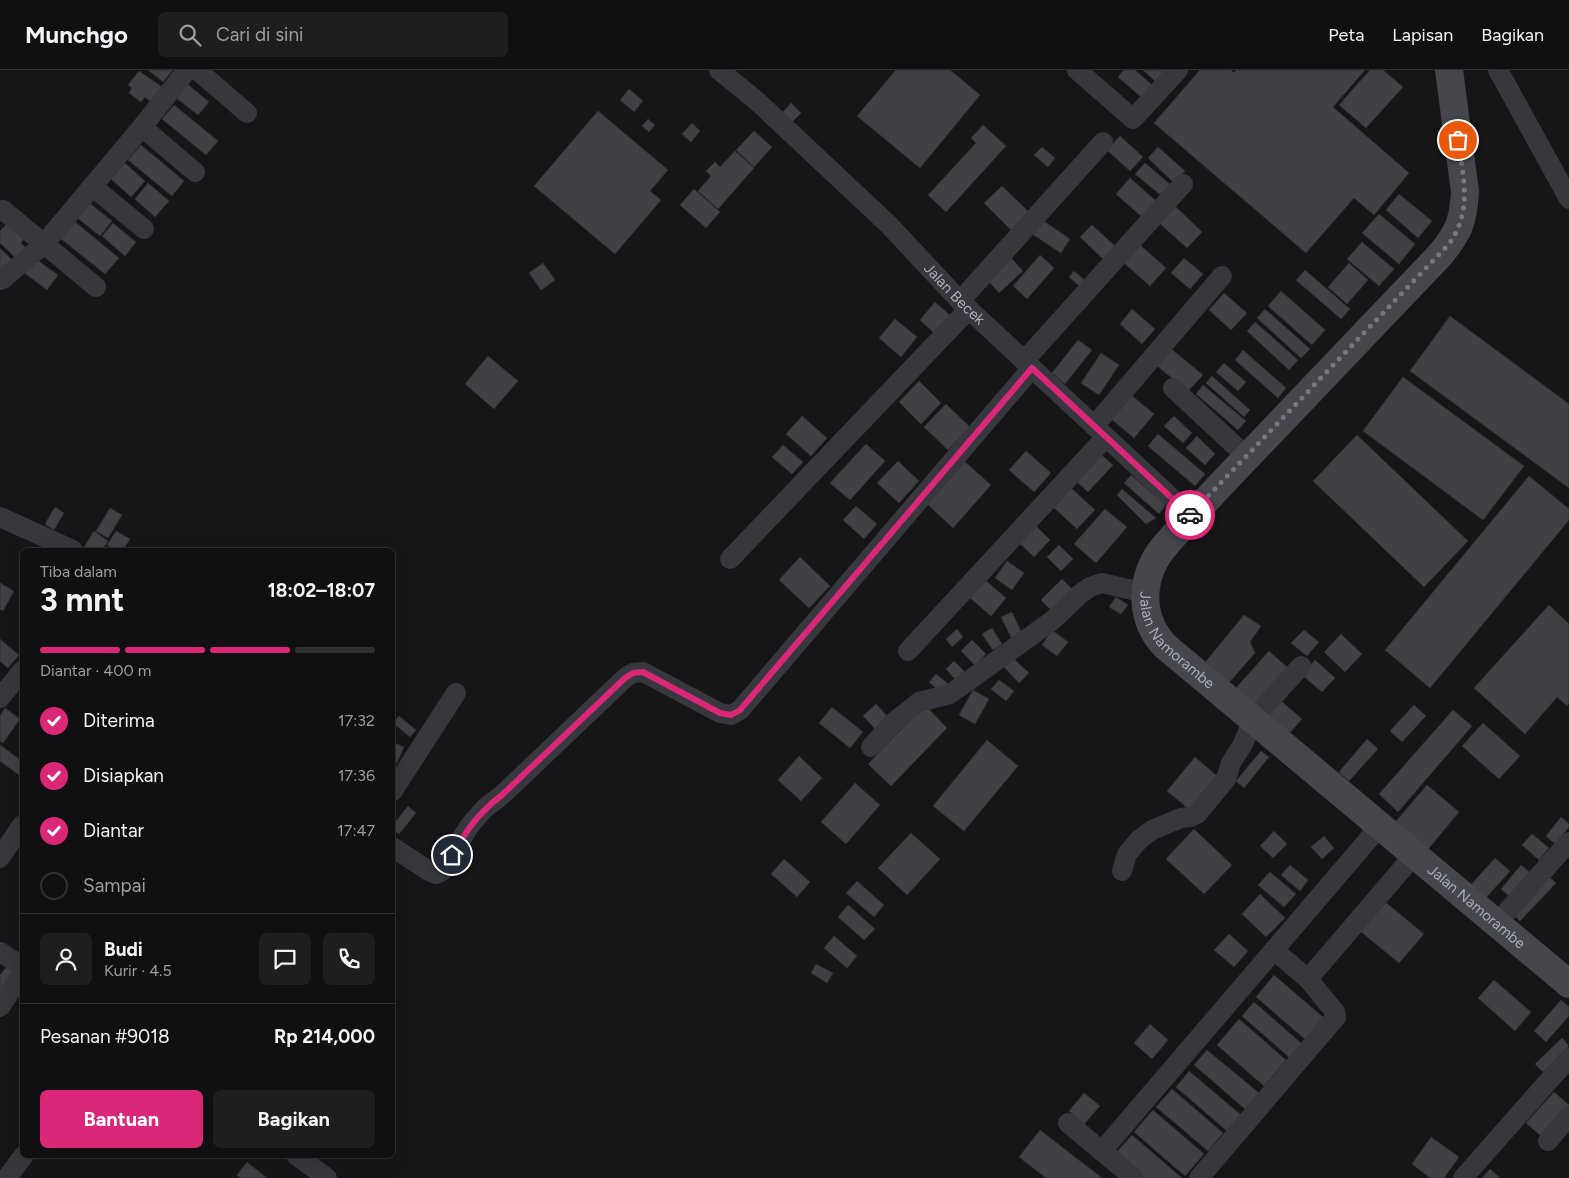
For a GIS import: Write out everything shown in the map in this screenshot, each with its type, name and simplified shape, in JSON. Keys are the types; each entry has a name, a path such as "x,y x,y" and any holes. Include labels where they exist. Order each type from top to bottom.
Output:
{"main road":[{"name":"Jalan Namorambe","path":"1449,70 1465,192 1464,211 1458,232 1440,255 1247,456 1165,545 1152,564 1147,579 1145,592 1147,620 1156,637 1569,984"}],"street":[{"path":"0,280 44,244 187,70"},
{"path":"197,70 247,113"},
{"name":"Jalan Becek","path":"719,70 758,102 889,225 964,305 1191,516"},
{"path":"1077,70 1134,120 1178,70"},
{"path":"1498,70 1569,199"},
{"path":"142,127 196,172"},
{"path":"730,559 964,305 1103,142"},
{"path":"395,849 429,872 436,874 442,870 470,825 485,808 502,795 625,678 633,673 643,672 720,713 731,715 740,710 1028,365 1183,184"},
{"path":"92,186 144,229"},
{"path":"3,210 96,287"},
{"path":"908,651 1100,431 1222,276"},
{"path":"1173,388 1247,456"},
{"path":"3,523 68,548"},
{"path":"871,747 894,722 919,702 950,694 1053,620 1090,587 1102,583 1145,592"},
{"path":"1122,871 1127,854 1140,840 1152,830 1164,824 1198,814 1221,788 1234,756 1243,744 1253,719 1301,666"},
{"path":"0,698 20,673"},
{"path":"395,787 456,693"},
{"path":"1102,1151 1380,826"},
{"path":"0,858 20,828"},
{"path":"1497,923 1569,842"},
{"path":"1308,979 1414,855"},
{"path":"1199,1178 1336,1017 1335,1012 1308,979 1274,950"},
{"path":"0,952 20,965"},
{"path":"0,1007 20,977"},
{"path":"1463,1178 1569,1058"},
{"path":"1548,1141 1569,1116"},
{"path":"1068,1123 1134,1178"},
{"path":"7,1178 22,1158"},
{"path":"299,1158 316,1175"}],"building":[{"path":"148,70 173,70 163,82"},
{"path":"896,70 950,70 980,95 920,168 857,116"},
{"path":"1124,70 1135,70 1152,85 1141,97 1118,77"},
{"path":"1143,70 1167,70 1156,82"},
{"path":"1200,70 1231,70 1234,73 1236,70 1365,70 1333,107 1409,173 1374,215 1354,198 1306,253 1154,123"},
{"path":"1370,70 1383,70 1403,87 1366,128 1339,105"},
{"path":"139,71 162,87 151,102 145,97 141,102 129,93 132,88 128,85"},
{"path":"186,83 209,102 198,115 175,97"},
{"path":"629,89 643,101 634,112 620,100"},
{"path":"791,103 801,113 792,122 782,113"},
{"path":"174,105 218,141 206,155 162,119"},
{"path":"598,111 668,170 650,191 661,200 615,254 534,186"},
{"path":"648,119 655,125 649,132 642,126"},
{"path":"692,123 700,131 691,142 682,134"},
{"path":"983,125 1006,146 946,212 928,195 976,143 971,138"},
{"path":"754,131 772,147 754,167 736,150"},
{"path":"1120,136 1143,157 1130,171 1107,150"},
{"path":"141,145 184,181 172,196 128,160"},
{"path":"1042,147 1055,158 1048,167 1034,155"},
{"path":"1158,147 1185,171 1174,183 1148,158"},
{"path":"735,151 754,168 718,209 698,191 711,176 706,171 715,162 720,167"},
{"path":"125,163 145,181 131,197 111,179"},
{"path":"1145,163 1172,186 1163,197 1135,174"},
{"path":"1130,178 1156,201 1142,217 1116,194"},
{"path":"148,183 169,201 155,217 135,199"},
{"path":"1002,186 1029,212 1011,230 984,203"},
{"path":"694,189 720,212 706,228 680,205"},
{"path":"1399,194 1432,221 1418,238 1386,210"},
{"path":"88,202 112,221 100,236 76,217"},
{"path":"1174,205 1202,232 1187,248 1158,222"},
{"path":"1379,214 1415,244 1399,264 1362,233"},
{"path":"1042,220 1070,239 1061,253 1032,234"},
{"path":"74,221 119,258 105,274 60,238"},
{"path":"8,223 24,239 21,243 28,250 18,260 0,243 0,231"},
{"path":"113,223 136,242 125,256 102,236"},
{"path":"1092,225 1116,247 1104,260 1080,237"},
{"path":"1362,242 1394,269 1379,286 1347,259"},
{"path":"1140,245 1166,268 1150,286 1124,263"},
{"path":"0,248 12,260 0,271"},
{"path":"1040,255 1054,268 1027,299 1013,286"},
{"path":"33,257 58,275 47,290 22,271"},
{"path":"1010,257 1023,271 999,293 986,278"},
{"path":"1184,258 1203,274 1190,289 1171,273"},
{"path":"543,263 555,280 541,290 529,273"},
{"path":"1349,263 1368,280 1347,304 1328,287"},
{"path":"1305,270 1350,309 1341,319 1296,280"},
{"path":"1074,271 1089,284 1084,290 1069,277"},
{"path":"1281,291 1325,330 1312,345 1268,306"},
{"path":"1224,293 1247,313 1231,330 1209,310"},
{"path":"935,302 950,315 934,333 920,320"},
{"path":"1132,309 1155,329 1142,344 1120,324"},
{"path":"1265,309 1310,349 1301,358 1257,318"},
{"path":"1450,316 1569,404 1569,488 1410,371"},
{"path":"895,319 917,337 901,357 879,338"},
{"path":"1255,322 1298,360 1289,370 1247,331"},
{"path":"1078,340 1092,350 1065,384 1052,373"},
{"path":"1170,348 1203,375 1188,391 1156,365"},
{"path":"1243,350 1286,388 1278,398 1235,360"},
{"path":"1101,353 1119,365 1099,395 1081,383"},
{"path":"488,356 518,381 494,409 465,384"},
{"path":"1224,363 1246,382 1238,391 1216,372"},
{"path":"1212,376 1250,410 1244,417 1206,383"},
{"path":"1403,377 1524,466 1483,520 1363,431"},
{"path":"919,381 941,403 921,424 899,402"},
{"path":"1203,385 1246,421 1238,430 1196,394"},
{"path":"1130,394 1154,414 1134,438 1110,418"},
{"path":"946,404 970,427 948,450 924,427"},
{"path":"802,416 827,438 811,456 786,434"},
{"path":"1174,416 1192,433 1183,443 1164,426"},
{"path":"1158,434 1205,474 1195,486 1148,446"},
{"path":"1357,435 1468,541 1424,587 1313,481"},
{"path":"1197,436 1215,454 1205,465 1186,448"},
{"path":"866,444 885,461 850,500 830,483"},
{"path":"783,445 803,462 792,474 772,457"},
{"path":"1026,451 1051,473 1034,492 1009,470"},
{"path":"1098,452 1113,465 1088,492 1074,479"},
{"path":"898,461 919,481 899,503 877,483"},
{"path":"965,462 991,485 953,528 927,504"},
{"path":"1131,475 1166,505 1159,514 1124,483"},
{"path":"1529,476 1569,509 1569,520 1430,688 1385,650"},
{"path":"1071,488 1095,510 1077,529 1053,507"},
{"path":"1122,489 1156,518 1146,524 1117,495"},
{"path":"856,506 877,524 864,539 843,520"},
{"path":"55,507 64,513 54,530 45,524"},
{"path":"110,508 122,515 108,538 96,531"},
{"path":"1105,509 1127,527 1096,563 1074,544"},
{"path":"1033,523 1050,540 1034,557 1016,540"},
{"path":"94,531 108,541 103,548 83,548"},
{"path":"116,531 130,539 124,548 112,548 107,545"},
{"path":"1059,545 1073,559 1061,571 1047,557"},
{"path":"800,557 830,586 809,608 779,580"},
{"path":"1007,561 1024,573 1012,590 995,578"},
{"path":"984,579 1006,598 991,616 969,597"},
{"path":"1062,579 1077,594 1056,615 1041,600"},
{"path":"0,583 14,591 3,611 0,609"},
{"path":"1116,597 1128,605 1121,614 1109,607"},
{"path":"1549,605 1569,624 1569,703 1567,706 1557,697 1525,734 1474,688"},
{"path":"1012,612 1022,634 1012,639 1001,617"},
{"path":"1244,615 1261,626 1250,642 1255,653 1227,685 1203,665"},
{"path":"992,628 1002,644 993,650 982,634"},
{"path":"957,629 963,637 952,647 946,639"},
{"path":"1052,630 1068,642 1057,656 1042,645"},
{"path":"1304,630 1319,642 1307,656 1291,643"},
{"path":"1341,634 1362,654 1345,672 1324,652"},
{"path":"0,639 19,655 8,668 0,661"},
{"path":"972,640 986,654 975,665 961,651"},
{"path":"1269,651 1289,669 1255,707 1235,689"},
{"path":"1013,658 1029,673 1019,683 1004,667"},
{"path":"1315,660 1335,678 1322,692 1302,675"},
{"path":"954,661 964,671 956,680 946,669"},
{"path":"936,674 951,686 944,695 929,682"},
{"path":"999,680 1014,691 1006,701 991,689"},
{"path":"973,690 989,699 975,724 959,715"},
{"path":"1280,700 1302,719 1288,735 1266,716"},
{"path":"876,704 890,719 877,731 863,716"},
{"path":"925,705 947,728 891,786 868,764"},
{"path":"1414,705 1426,716 1402,742 1390,731"},
{"path":"832,707 863,732 850,748 819,723"},
{"path":"5,708 20,719 3,743 0,741 0,716"},
{"path":"1453,710 1472,726 1398,812 1379,794"},
{"path":"399,716 416,730 410,737 395,725 395,721"},
{"path":"1483,723 1520,756 1499,779 1462,746"},
{"path":"1367,739 1378,749 1349,781 1339,772"},
{"path":"987,740 1018,766 964,831 933,806"},
{"path":"395,743 404,747 397,763 395,762"},
{"path":"0,745 20,760 20,774 19,775 0,761"},
{"path":"1261,751 1269,757 1244,788 1236,781"},
{"path":"799,756 822,778 801,801 778,780"},
{"path":"1195,757 1223,781 1196,815 1167,791"},
{"path":"855,783 880,805 846,844 821,822"},
{"path":"1427,785 1459,812 1425,853 1392,826"},
{"path":"408,806 416,813 399,834 395,831 395,822"},
{"path":"1561,817 1569,824 1569,827 1555,844 1546,836"},
{"path":"1194,829 1232,865 1204,894 1166,859"},
{"path":"1274,831 1287,844 1273,858 1260,846"},
{"path":"911,833 940,859 907,895 878,868"},
{"path":"1532,834 1549,848 1539,860 1522,845"},
{"path":"1324,836 1334,848 1322,859 1311,847"},
{"path":"1495,858 1510,871 1484,900 1469,887"},
{"path":"784,859 810,882 797,897 771,874"},
{"path":"1290,865 1308,880 1300,891 1281,875"},
{"path":"1521,865 1534,876 1513,900 1501,889"},
{"path":"1270,872 1296,894 1284,907 1258,885"},
{"path":"1545,873 1556,883 1520,921 1509,911"},
{"path":"857,881 884,905 874,917 846,893"},
{"path":"1260,894 1285,918 1266,937 1242,914"},
{"path":"1384,901 1424,934 1399,963 1360,931"},
{"path":"848,905 875,929 864,940 838,917"},
{"path":"1229,934 1248,951 1234,967 1214,950"},
{"path":"834,936 857,956 847,968 824,948"},
{"path":"816,964 833,973 827,983 811,973"},
{"path":"8,965 20,973 0,1002 0,975"},
{"path":"1274,975 1324,1018 1306,1040 1256,997"},
{"path":"1494,980 1531,1012 1515,1031 1478,998"},
{"path":"1561,1000 1569,1007 1569,1016 1546,1042 1534,1031"},
{"path":"1254,1002 1302,1044 1290,1058 1242,1016"},
{"path":"1239,1019 1286,1060 1264,1086 1217,1045"},
{"path":"1150,1024 1168,1040 1152,1059 1134,1043"},
{"path":"1562,1038 1569,1046 1543,1072 1535,1064"},
{"path":"1207,1050 1259,1093 1245,1109 1194,1065"},
{"path":"1189,1071 1241,1115 1227,1131 1176,1087"},
{"path":"1172,1089 1223,1133 1208,1151 1156,1107"},
{"path":"1554,1092 1569,1105 1541,1136 1526,1123"},
{"path":"1084,1093 1100,1106 1084,1124 1069,1111"},
{"path":"1153,1110 1204,1154 1185,1176 1134,1132"},
{"path":"1040,1130 1102,1178 1046,1178 1019,1157"},
{"path":"1132,1135 1182,1178 1141,1178 1114,1155"},
{"path":"1431,1137 1459,1157 1444,1178 1430,1178 1412,1164"},
{"path":"247,1162 267,1178 240,1178 237,1175"},
{"path":"1490,1169 1500,1178 1482,1178"}],"way so far":[{"path":"1190,515 1440,255 1458,232 1464,211 1465,192 1458,140"}],"route":[{"path":"452,855 470,825 485,808 502,795 625,678 633,673 643,672 720,713 731,715 740,710 1032,368 1190,515"}]}
